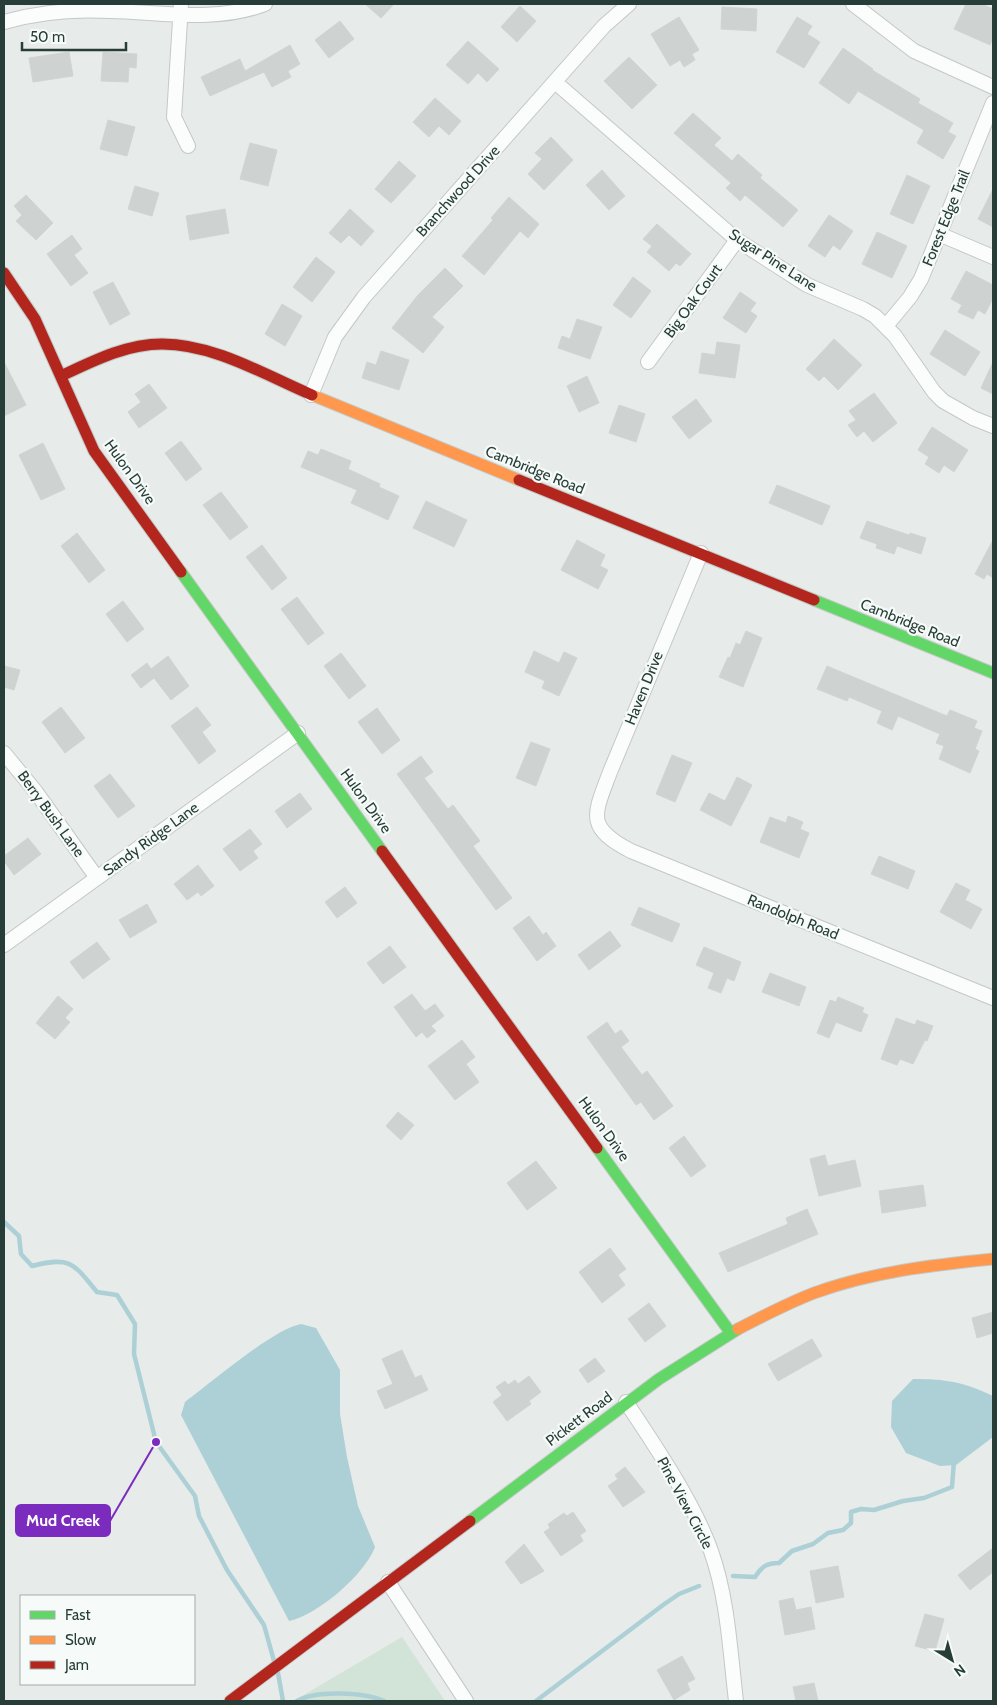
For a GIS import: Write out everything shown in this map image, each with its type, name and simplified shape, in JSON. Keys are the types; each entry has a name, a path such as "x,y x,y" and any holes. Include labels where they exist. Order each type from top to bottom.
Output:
{"street":[{"path":"4,22 32,15 80,10 181,10 222,14 264,4"},
{"name":"Branchwood Drive","path":"311,395 327,352 344,322 604,26 630,4"},
{"path":"853,4 914,51 993,87"},
{"path":"181,10 174,118 188,146"},
{"name":"Sugar Pine Lane","path":"555,82 737,240 807,285 863,309 886,326 934,392 943,401 973,418 993,426"},
{"name":"Forest Edge Trail","path":"886,326 910,297 921,279 993,103"},
{"path":"939,234 993,257"},
{"name":"Big Oak Court","path":"648,362 737,240"},
{"name":"Hulon Drive","path":"4,273 28,306 94,451 730,1332"},
{"name":"Cambridge Road","path":"61,376 120,350 160,344 178,345 219,355 311,395 993,673"},
{"name":"Haven Drive","path":"599,826 597,806 700,553"},
{"name":"Sandy Ridge Lane","path":"4,945 298,733"},
{"name":"Berry Bush Lane","path":"4,753 36,792 97,878"},
{"name":"Randolph Road","path":"599,826 611,840 632,851 993,998"},
{"name":"Pickett Road","path":"230,1701 626,1402 699,1350 730,1332 794,1302 850,1282 904,1270 993,1259"},
{"name":"Pine View Circle","path":"626,1402 683,1495 711,1551 722,1592 736,1701"},
{"path":"388,1582 466,1701"}],"green space":[{"path":"402,1637 445,1701 293,1701 297,1699"}],"water":[{"path":"301,1324 316,1328 340,1370 340,1414 347,1457 358,1506 375,1547 370,1558 339,1592 313,1611 289,1621 181,1415 185,1402 242,1358 275,1336"},
{"path":"913,1379 954,1382 973,1387 993,1396 993,1437 956,1465 940,1466 906,1453 891,1427 892,1401"}],"building":[{"path":"365,4 394,4 381,18"},
{"path":"966,4 982,4 993,9 993,38 990,45 954,29"},
{"path":"520,6 536,21 517,42 501,27"},
{"path":"722,7 757,9 756,31 721,29"},
{"path":"679,17 699,50 692,54 695,60 684,67 680,60 670,66 651,34"},
{"path":"797,17 812,26 807,34 820,42 804,68 776,52"},
{"path":"340,21 354,39 329,58 315,40"},
{"path":"468,41 499,69 487,82 478,73 468,84 446,65"},
{"path":"290,45 300,64 288,71 291,77 272,87 264,72 210,96 201,77 240,59 245,71"},
{"path":"843,48 872,70 920,99 918,103 953,123 948,132 956,136 943,159 917,143 924,130 858,91 849,104 819,83"},
{"path":"69,52 73,76 33,82 29,58"},
{"path":"103,52 137,54 136,68 129,67 128,82 101,81"},
{"path":"629,57 657,85 632,109 604,81"},
{"path":"435,98 461,121 449,135 439,126 429,137 413,122"},
{"path":"693,113 721,138 714,145 732,161 738,154 762,175 760,178 798,210 783,227 745,195 740,201 726,188 731,183 674,133"},
{"path":"108,120 135,127 127,156 100,149"},
{"path":"551,137 573,160 544,190 528,174 542,159 535,153"},
{"path":"250,143 277,150 268,186 240,179"},
{"path":"399,161 416,176 391,203 375,189"},
{"path":"602,170 625,196 609,210 586,185"},
{"path":"907,175 930,186 913,224 890,214"},
{"path":"135,186 159,193 152,216 128,209"},
{"path":"993,189 993,227 978,219"},
{"path":"26,195 53,223 36,240 16,221 22,215 14,206"},
{"path":"509,197 539,224 528,238 520,231 484,275 462,256 493,220 491,218"},
{"path":"225,209 229,233 190,240 186,216"},
{"path":"350,209 374,231 361,246 349,235 341,243 329,233"},
{"path":"829,215 853,231 840,250 833,245 825,257 808,246"},
{"path":"657,224 691,254 680,266 676,263 669,271 647,252 652,246 643,239"},
{"path":"877,232 907,246 892,278 862,264"},
{"path":"72,235 82,249 74,255 88,273 71,286 47,254"},
{"path":"316,257 335,272 312,302 293,287"},
{"path":"445,268 463,286 432,317 444,327 423,353 392,328 418,295"},
{"path":"966,271 993,285 993,298 985,314 978,310 973,319 958,312 962,305 951,299"},
{"path":"633,277 651,291 631,318 613,305"},
{"path":"113,282 130,314 110,325 93,292"},
{"path":"740,292 756,303 750,311 757,316 746,333 723,318"},
{"path":"282,304 302,316 285,346 265,334"},
{"path":"577,319 602,327 590,359 558,348 562,336 570,339"},
{"path":"945,330 980,352 965,376 930,354"},
{"path":"834,339 862,365 838,390 824,376 819,381 806,369"},
{"path":"717,342 740,345 735,378 699,373 702,353 715,355"},
{"path":"381,351 409,360 399,390 362,378 367,362 376,365"},
{"path":"4,362 26,405 4,416"},
{"path":"993,362 993,394 981,388"},
{"path":"587,376 599,403 579,412 567,386"},
{"path":"149,384 167,408 139,428 128,412 141,402 135,394"},
{"path":"874,393 897,423 873,442 864,431 857,437 848,425 856,420 849,411"},
{"path":"696,399 712,421 689,439 672,417"},
{"path":"619,405 645,414 636,442 609,433"},
{"path":"932,427 968,450 954,472 944,465 939,473 925,464 929,457 918,450"},
{"path":"181,441 202,469 186,481 165,453"},
{"path":"43,443 65,489 41,500 19,455"},
{"path":"321,449 351,461 348,469 380,484 379,487 399,496 388,520 351,503 357,490 301,467 308,451 318,455"},
{"path":"777,485 830,506 822,525 769,503"},
{"path":"221,492 248,527 230,540 203,505"},
{"path":"426,501 467,520 454,547 413,528"},
{"path":"867,521 909,535 910,533 926,538 921,554 897,546 894,554 876,548 877,544 860,538"},
{"path":"77,533 105,570 89,583 61,546"},
{"path":"577,540 605,555 600,566 608,570 598,589 561,570"},
{"path":"993,540 993,578 987,574 984,579 975,574"},
{"path":"262,545 287,578 272,590 246,557"},
{"path":"297,597 324,633 308,645 281,609"},
{"path":"123,601 144,629 127,642 106,614"},
{"path":"746,631 762,638 743,687 719,677 736,643 740,645"},
{"path":"534,651 559,663 564,652 577,658 559,696 542,688 545,681 525,672"},
{"path":"341,653 366,686 349,699 324,666"},
{"path":"168,656 189,686 171,700 154,678 141,688 131,675 147,663 151,669"},
{"path":"4,666 20,670 14,690 4,687"},
{"path":"827,666 947,716 950,710 977,721 974,728 982,731 975,749 979,751 970,773 939,759 944,746 936,743 940,734 898,716 892,730 877,723 882,711 849,697 847,701 817,689"},
{"path":"61,707 85,738 65,753 42,722"},
{"path":"197,707 211,725 202,732 216,751 199,764 171,726"},
{"path":"377,708 400,740 382,754 358,722"},
{"path":"531,742 550,749 536,786 516,778"},
{"path":"672,755 692,763 675,802 656,794"},
{"path":"421,756 433,772 424,778 448,809 453,805 480,841 473,846 512,898 496,910 397,774"},
{"path":"110,774 135,806 118,818 94,786"},
{"path":"737,777 752,785 731,826 700,810 709,793 725,801"},
{"path":"300,793 312,809 287,828 275,811"},
{"path":"788,816 803,822 800,829 809,833 799,858 760,842 770,817 786,823"},
{"path":"250,829 262,844 253,851 258,858 240,871 223,849"},
{"path":"28,838 41,854 14,875 4,861 4,856"},
{"path":"879,856 915,871 908,889 871,874"},
{"path":"198,865 214,886 201,896 198,892 187,900 174,884"},
{"path":"956,883 970,890 965,900 982,909 971,929 940,912"},
{"path":"345,887 357,903 337,918 325,902"},
{"path":"147,904 157,922 130,938 119,920"},
{"path":"639,907 680,924 672,942 631,925"},
{"path":"529,916 543,935 546,932 556,946 537,961 513,928"},
{"path":"610,931 621,946 589,970 578,955"},
{"path":"97,942 110,959 83,979 70,962"},
{"path":"390,946 406,967 383,984 367,963"},
{"path":"704,947 741,962 734,981 727,978 721,993 708,988 714,973 696,965"},
{"path":"770,973 806,987 799,1006 762,992"},
{"path":"412,994 425,1011 435,1004 444,1016 431,1026 436,1031 427,1038 422,1032 416,1037 394,1007"},
{"path":"58,996 73,1009 65,1018 70,1022 55,1039 36,1023"},
{"path":"838,997 864,1008 862,1012 868,1015 861,1032 836,1022 829,1038 817,1033 830,1000 836,1002"},
{"path":"896,1018 915,1025 917,1020 933,1026 927,1041 925,1040 913,1064 900,1059 897,1065 881,1059"},
{"path":"607,1022 615,1034 621,1030 629,1041 621,1047 642,1075 647,1071 673,1106 654,1120 641,1102 636,1105 587,1037"},
{"path":"462,1040 475,1057 466,1064 479,1082 455,1100 428,1066"},
{"path":"398,1112 414,1125 401,1140 386,1126"},
{"path":"684,1136 706,1166 691,1177 669,1148"},
{"path":"825,1155 828,1166 855,1160 861,1186 819,1196 810,1159"},
{"path":"536,1161 557,1188 527,1210 507,1183"},
{"path":"923,1185 926,1206 882,1213 879,1191"},
{"path":"807,1209 818,1234 728,1272 719,1253 788,1224 786,1218"},
{"path":"610,1248 626,1269 618,1275 625,1285 602,1303 579,1272"},
{"path":"649,1303 666,1326 645,1342 628,1319"},
{"path":"993,1312 993,1333 977,1338 972,1318"},
{"path":"812,1339 822,1356 778,1381 768,1364"},
{"path":"402,1350 415,1378 421,1375 428,1390 385,1409 377,1391 393,1384 382,1359"},
{"path":"595,1358 605,1371 588,1383 579,1370"},
{"path":"529,1376 541,1392 529,1401 531,1404 507,1421 493,1402 502,1395 496,1387 505,1381 508,1385 515,1380 518,1384"},
{"path":"625,1467 645,1492 623,1507 608,1486 618,1479 615,1475"},
{"path":"573,1512 586,1531 580,1535 583,1541 561,1556 544,1532 550,1528 548,1524 564,1513 567,1516"},
{"path":"524,1544 544,1571 521,1584 505,1562"},
{"path":"993,1548 993,1572 970,1590 958,1575"},
{"path":"838,1566 844,1597 816,1603 810,1571"},
{"path":"793,1598 796,1610 811,1607 815,1629 785,1635 779,1601"},
{"path":"925,1614 944,1619 935,1651 915,1646"},
{"path":"682,1656 695,1679 687,1683 690,1690 674,1700 657,1670"},
{"path":"814,1683 818,1701 796,1701 793,1687"}],"waterway":[{"path":"4,1222 19,1236 21,1254 32,1266 55,1262 70,1264 82,1274 97,1292 117,1295 135,1324 134,1354 156,1442 195,1496 199,1516 227,1570 264,1625 274,1661"},
{"path":"733,1576 755,1577 765,1566 779,1563 792,1551 813,1544 828,1533 843,1530 851,1523 851,1512 861,1509 874,1510 903,1501 924,1498 952,1487 954,1461"},
{"path":"536,1701 663,1605 679,1594 699,1586"},
{"path":"278,1673 283,1701"},
{"path":"297,1701 305,1697 328,1694 353,1694 384,1701"}],"traffic: fast":[{"path":"181,572 382,851"},
{"path":"814,600 993,673"},
{"path":"597,1148 730,1332"},
{"path":"470,1521 659,1379 738,1329"}],"traffic: slow":[{"path":"312,395 519,480"},
{"path":"738,1329 804,1297 836,1286 880,1275 925,1267 993,1259"}],"traffic: jam":[{"path":"4,273 35,319 94,451 181,572"},
{"path":"61,376 123,350 149,345 181,345 201,349 239,362 312,395"},
{"path":"519,480 814,600"},
{"path":"382,851 597,1148"},
{"path":"230,1701 470,1521"}],"place":[{"name":"Mud Creek","path":"156,1442"}]}
